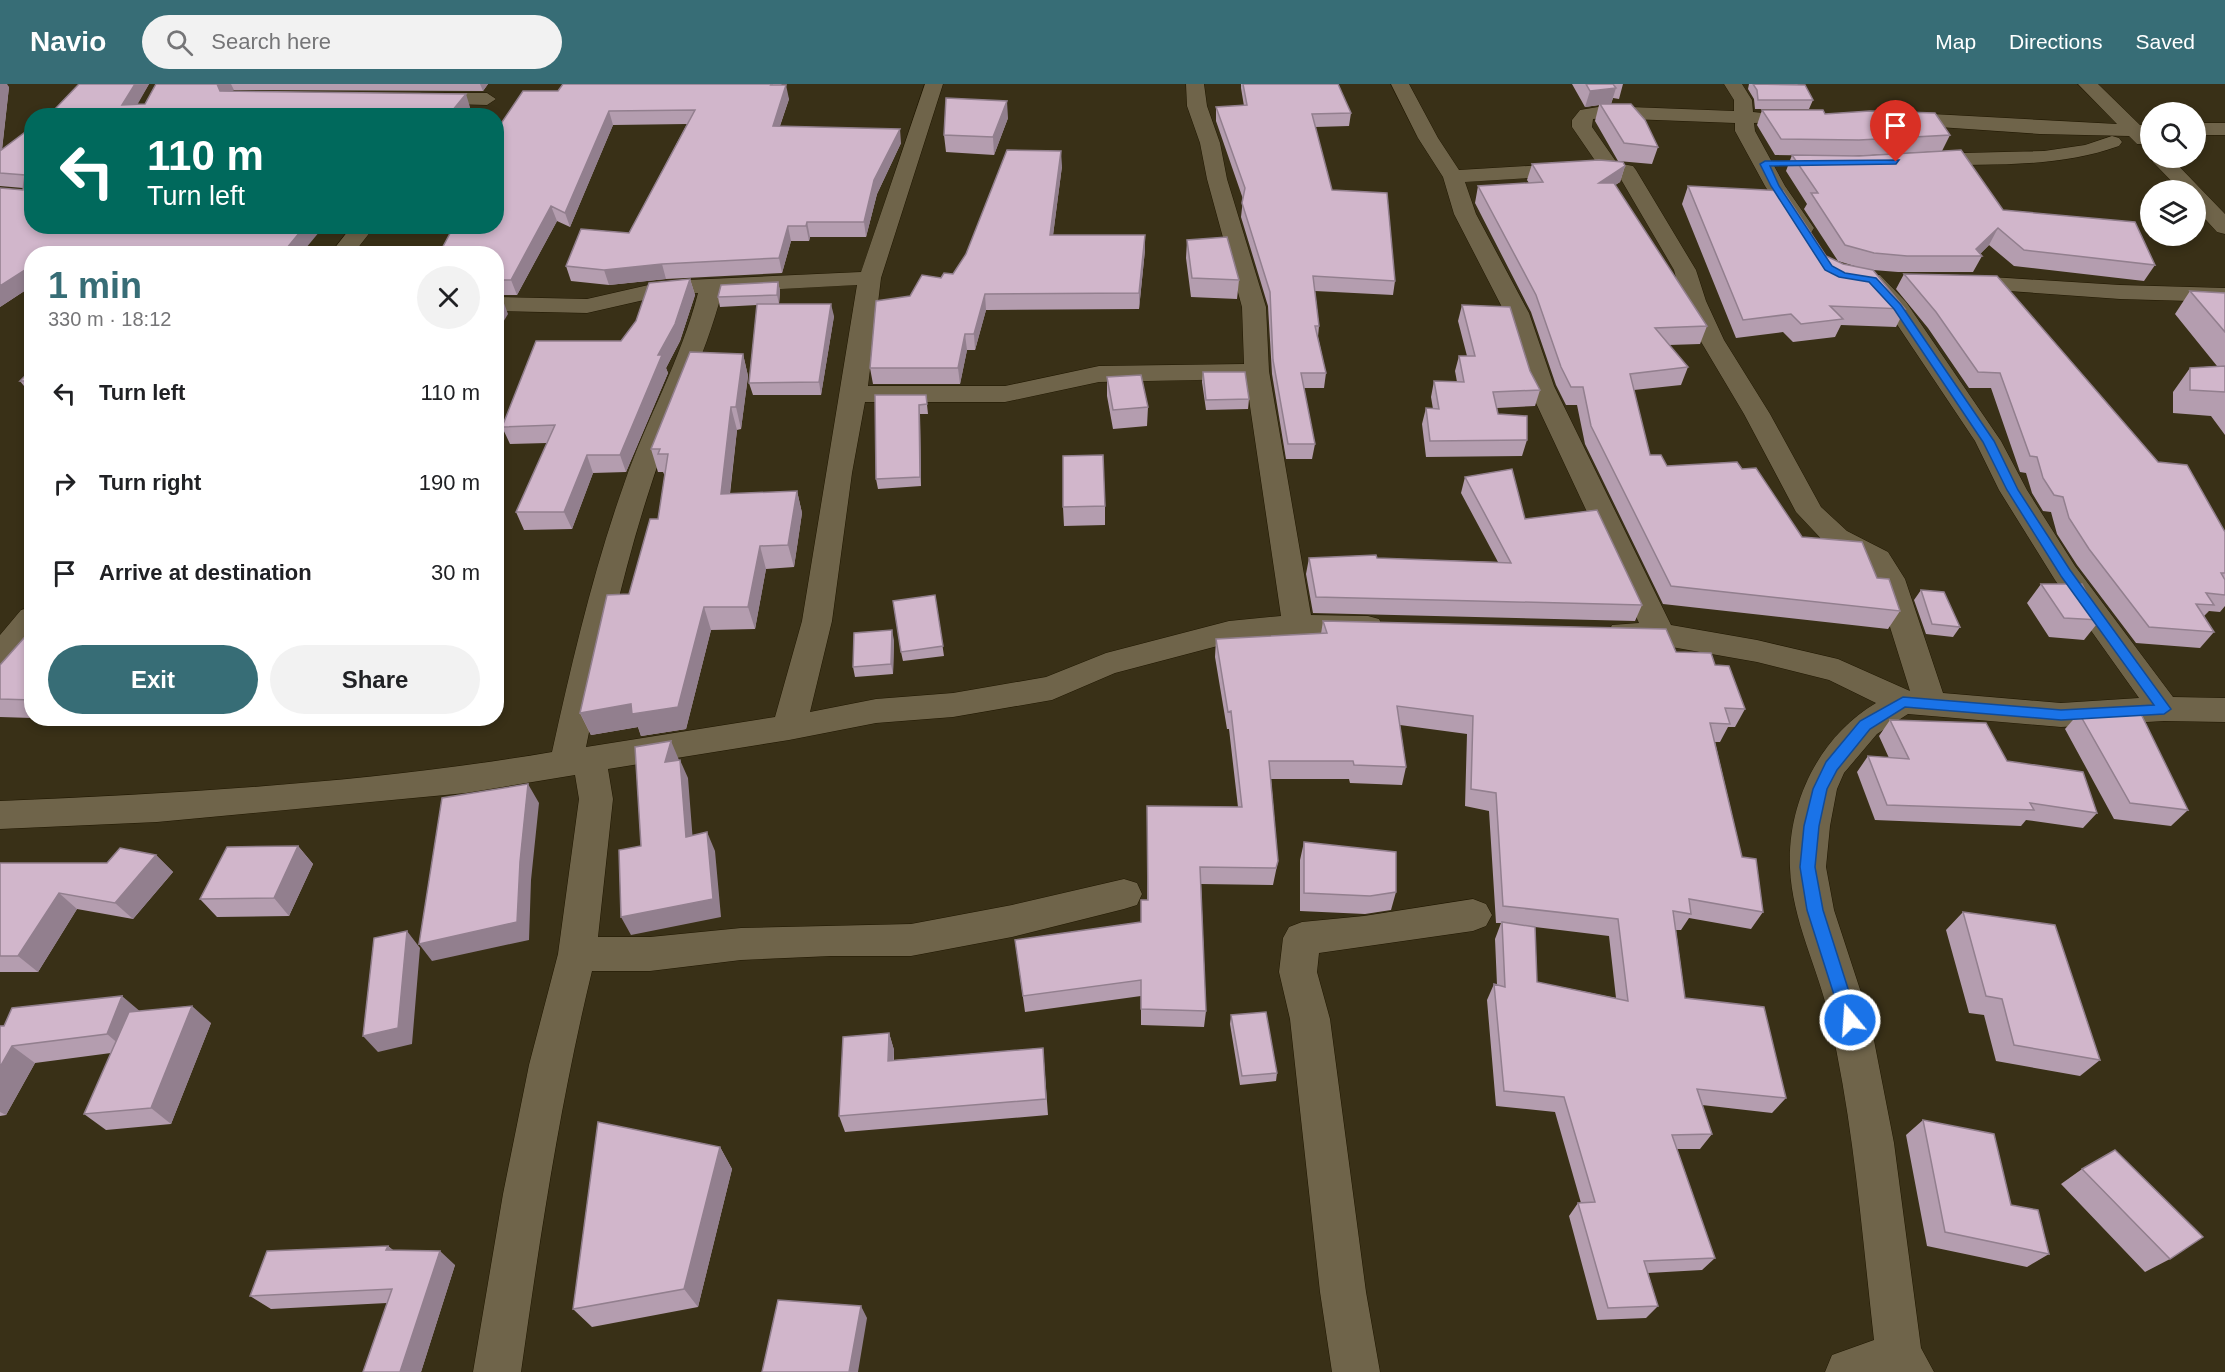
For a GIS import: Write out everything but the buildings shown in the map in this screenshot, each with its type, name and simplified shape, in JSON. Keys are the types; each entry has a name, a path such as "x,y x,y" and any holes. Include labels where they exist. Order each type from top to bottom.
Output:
{"street":[{"path":"789,728 818,621 838,473 854,394 870,278 934,84"},
{"path":"1195,84 1197,106 1210,143 1219,189 1254,307 1257,371 1269,462 1298,625"},
{"path":"1400,84 1428,138 1453,177 1465,214 1517,313 1541,386 1659,634"},
{"path":"1732,84 1743,100 1745,131 1775,186 1812,242"},
{"path":"2087,84 2140,129"},
{"path":"406,99 491,92"},
{"path":"479,108 491,92"},
{"path":"1610,168 1582,127 1582,120 1587,114 1604,112 1784,118"},
{"path":"1872,117 2140,132"},
{"path":"2206,129 2225,129"},
{"path":"1907,161 2036,158 2101,147 2140,133"},
{"path":"1765,164 1786,164"},
{"path":"1453,177 1610,168 1626,170 1685,270 1694,301 1712,340 1757,414 1810,512 1837,538 1878,559 1890,579 1917,703"},
{"path":"2170,168 2181,180"},
{"path":"2206,207 2225,227"},
{"path":"348,246 357,234"},
{"path":"504,304 586,306 666,288 870,278"},
{"path":"1897,279 1862,278 1898,307 1917,339 1959,396 1988,441 2013,490 2065,573 2164,709"},
{"path":"1932,280 2120,292 2225,295"},
{"path":"497,1372 544,1089 577,954 596,799 578,762 597,623 638,483 705,318 712,284"},
{"path":"854,394 1005,394 1099,374 1257,371"},
{"path":"0,815 157,808 466,780 789,728 876,711 953,705 1052,688 1106,664 1229,632 1298,625 1403,627"},
{"path":"0,656 24,628"},
{"path":"1590,632 1659,634 1757,651 1838,671 1917,703 2061,715 2164,709 2225,710"},
{"path":"1849,1372 1904,1364 1867,1109 1850,1020 1815,910 1808,867 1812,826 1820,789 1831,766 1865,725 1917,703"},
{"path":"577,954 650,954 741,944 809,941 911,940 1012,921 1124,894"},
{"path":"1356,1372 1343,1292 1310,1019 1298,972 1302,938 1364,933 1473,915"}],"route":[{"path":"1850,1020 1815,910 1808,867 1812,826 1820,789 1831,766 1865,725 1903,702 2061,715 2164,709 2065,573 2013,490 1988,441 1959,396 1917,339 1898,307 1872,280 1843,275 1828,268 1775,186 1765,164 1896,162"}]}
